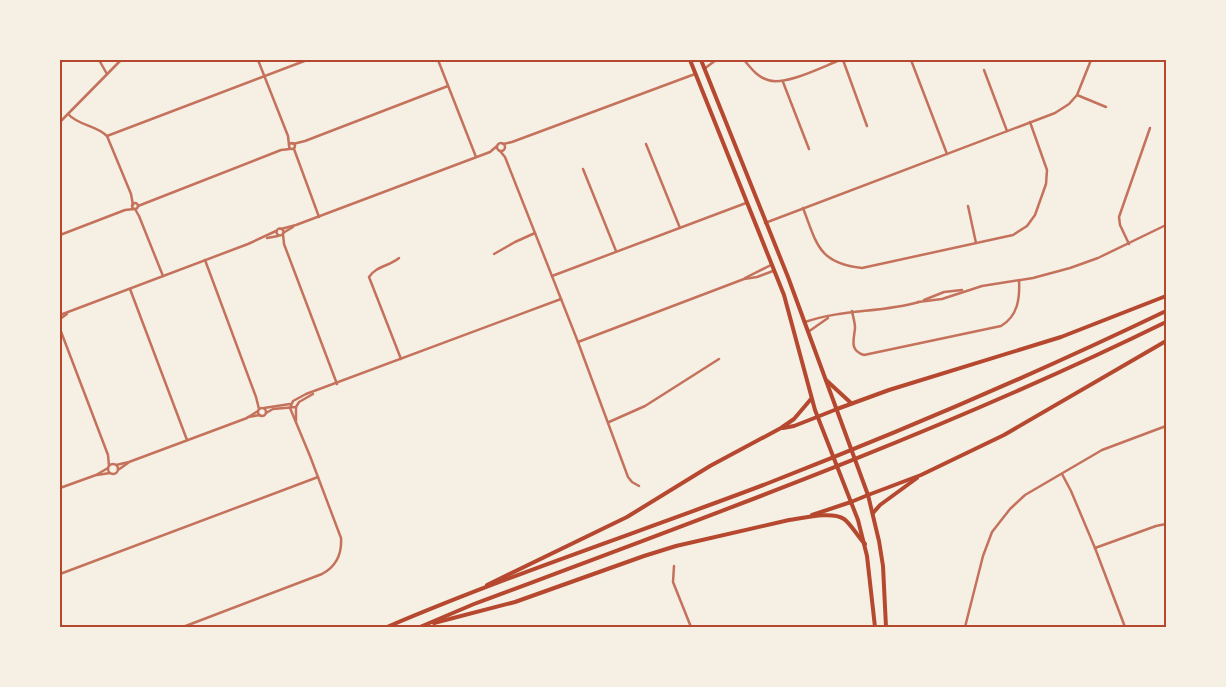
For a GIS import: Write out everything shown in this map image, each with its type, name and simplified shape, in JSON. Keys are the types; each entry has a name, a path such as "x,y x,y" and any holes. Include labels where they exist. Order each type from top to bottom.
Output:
{"main road":[{"path":"690,60 784,295 811,399 851,502 864,544 873,598 875,627"},
{"path":"701,60 805,322 868,495 883,566 886,627"},
{"path":"695,74 704,69"},
{"path":"771,265 782,264"},
{"path":"773,271 782,264"},
{"path":"781,428 794,426 889,390 1061,338 1166,296"},
{"path":"387,627 862,446 1014,382 1166,311"},
{"path":"422,626 474,604 866,456 983,406 1166,322"},
{"path":"422,626 524,599 676,546 808,517 851,502 920,475 1004,435 1166,341"},
{"path":"826,380 851,403"},
{"path":"467,595 627,517 710,466 781,428 794,419 811,399"},
{"path":"873,513 920,475"},
{"path":"808,517 833,516 842,518 864,544"}],"street":[{"path":"99,60 107,74"},
{"path":"60,122 121,60"},
{"path":"258,60 319,217"},
{"path":"107,136 307,60"},
{"path":"438,60 476,157"},
{"path":"704,69 716,60"},
{"path":"744,60 756,74 769,81 783,82 841,60 867,126"},
{"path":"911,60 947,154"},
{"path":"765,223 1064,108 1077,95 1091,60"},
{"path":"984,70 1006,131"},
{"path":"490,152 500,144 512,142 695,74"},
{"path":"783,82 809,149"},
{"path":"60,235 448,86"},
{"path":"1077,95 1106,107"},
{"path":"68,114 75,120 99,130 107,136 163,276"},
{"path":"803,208 816,244 834,262 848,267 862,268 1012,235 1027,226 1035,215 1046,184 1048,170 1030,122"},
{"path":"1129,244 1120,225 1120,217 1150,128"},
{"path":"263,238 281,235 296,226 319,217 476,157 499,151 512,142"},
{"path":"503,144 505,157 609,422 628,477 639,486"},
{"path":"646,144 680,228"},
{"path":"497,146 505,157"},
{"path":"583,169 616,252"},
{"path":"552,276 746,203"},
{"path":"968,206 976,243"},
{"path":"918,302 944,292 1062,271 1129,244 1166,225"},
{"path":"60,315 263,238 281,229 296,226"},
{"path":"281,229 284,244 337,384"},
{"path":"276,231 281,235"},
{"path":"494,254 535,233"},
{"path":"399,258 393,263 374,270 369,277 401,359"},
{"path":"205,260 256,397 260,415"},
{"path":"744,279 771,265"},
{"path":"578,342 744,279 757,277 773,271"},
{"path":"852,311 855,326 852,344 856,351 864,355 1001,326 1012,318 1018,304 1020,293 1019,280"},
{"path":"130,289 187,440"},
{"path":"805,322 852,311 886,310 918,302 942,299 968,289"},
{"path":"96,475 115,464 129,462 247,418 264,415 273,410 290,406 298,398 561,299"},
{"path":"60,319 70,312"},
{"path":"808,332 832,316"},
{"path":"60,329 108,455 110,473"},
{"path":"609,422 645,406 719,359"},
{"path":"297,422 296,407 301,400 320,390"},
{"path":"256,397 266,413"},
{"path":"183,627 322,574 339,559 341,538 290,406"},
{"path":"247,418 264,408 296,407"},
{"path":"965,627 983,556 992,532 1025,495 1102,450 1166,426"},
{"path":"108,455 118,470"},
{"path":"60,488 96,475 115,474 129,462"},
{"path":"1062,474 1095,548 1125,627"},
{"path":"60,574 318,477"},
{"path":"1095,548 1166,524"},
{"path":"674,566 673,582 690,627"}],"lane":[{"path":"1166,80 1166,89"}]}
